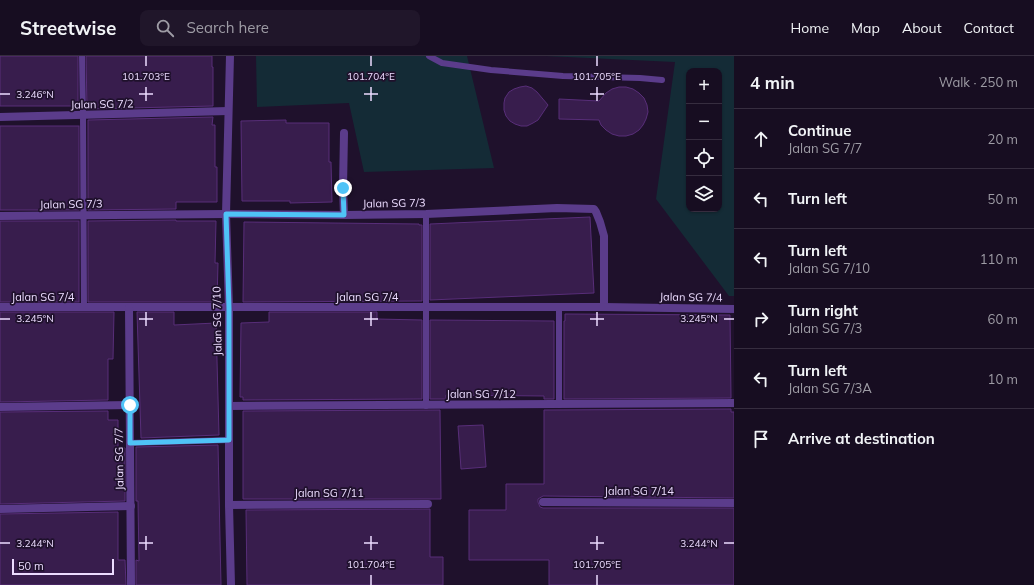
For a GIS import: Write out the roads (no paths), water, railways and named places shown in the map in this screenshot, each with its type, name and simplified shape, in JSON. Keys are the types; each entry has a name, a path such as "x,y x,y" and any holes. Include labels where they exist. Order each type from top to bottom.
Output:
{"street":[{"name":"Jalan SG 7/10","path":"230,56 226,214 229,308 229,504 231,585"},
{"name":"Jalan SG 7/2","path":"0,117 228,111"},
{"path":"344,133 344,215"},
{"name":"Jalan SG 7/3","path":"0,216 226,214 344,215 426,214 557,208 594,209 604,236 604,307"},
{"name":"Jalan SG 7/4","path":"0,307 604,307 734,309"},
{"name":"Jalan SG 7/7","path":"129,308 131,585"},
{"name":"Jalan SG 7/12","path":"229,406 734,403"},
{"path":"0,407 130,405"},
{"name":"Jalan SG 7/14","path":"543,502 734,503"},
{"name":"Jalan SG 7/11","path":"229,504 428,504"},
{"path":"0,509 131,506"}],"lane":[{"path":"82,56 84,308"},
{"path":"429,56 442,64 491,70 563,76 662,80"},
{"path":"426,214 426,406"},
{"path":"559,308 559,405"},
{"path":"130,443 229,440"}]}
